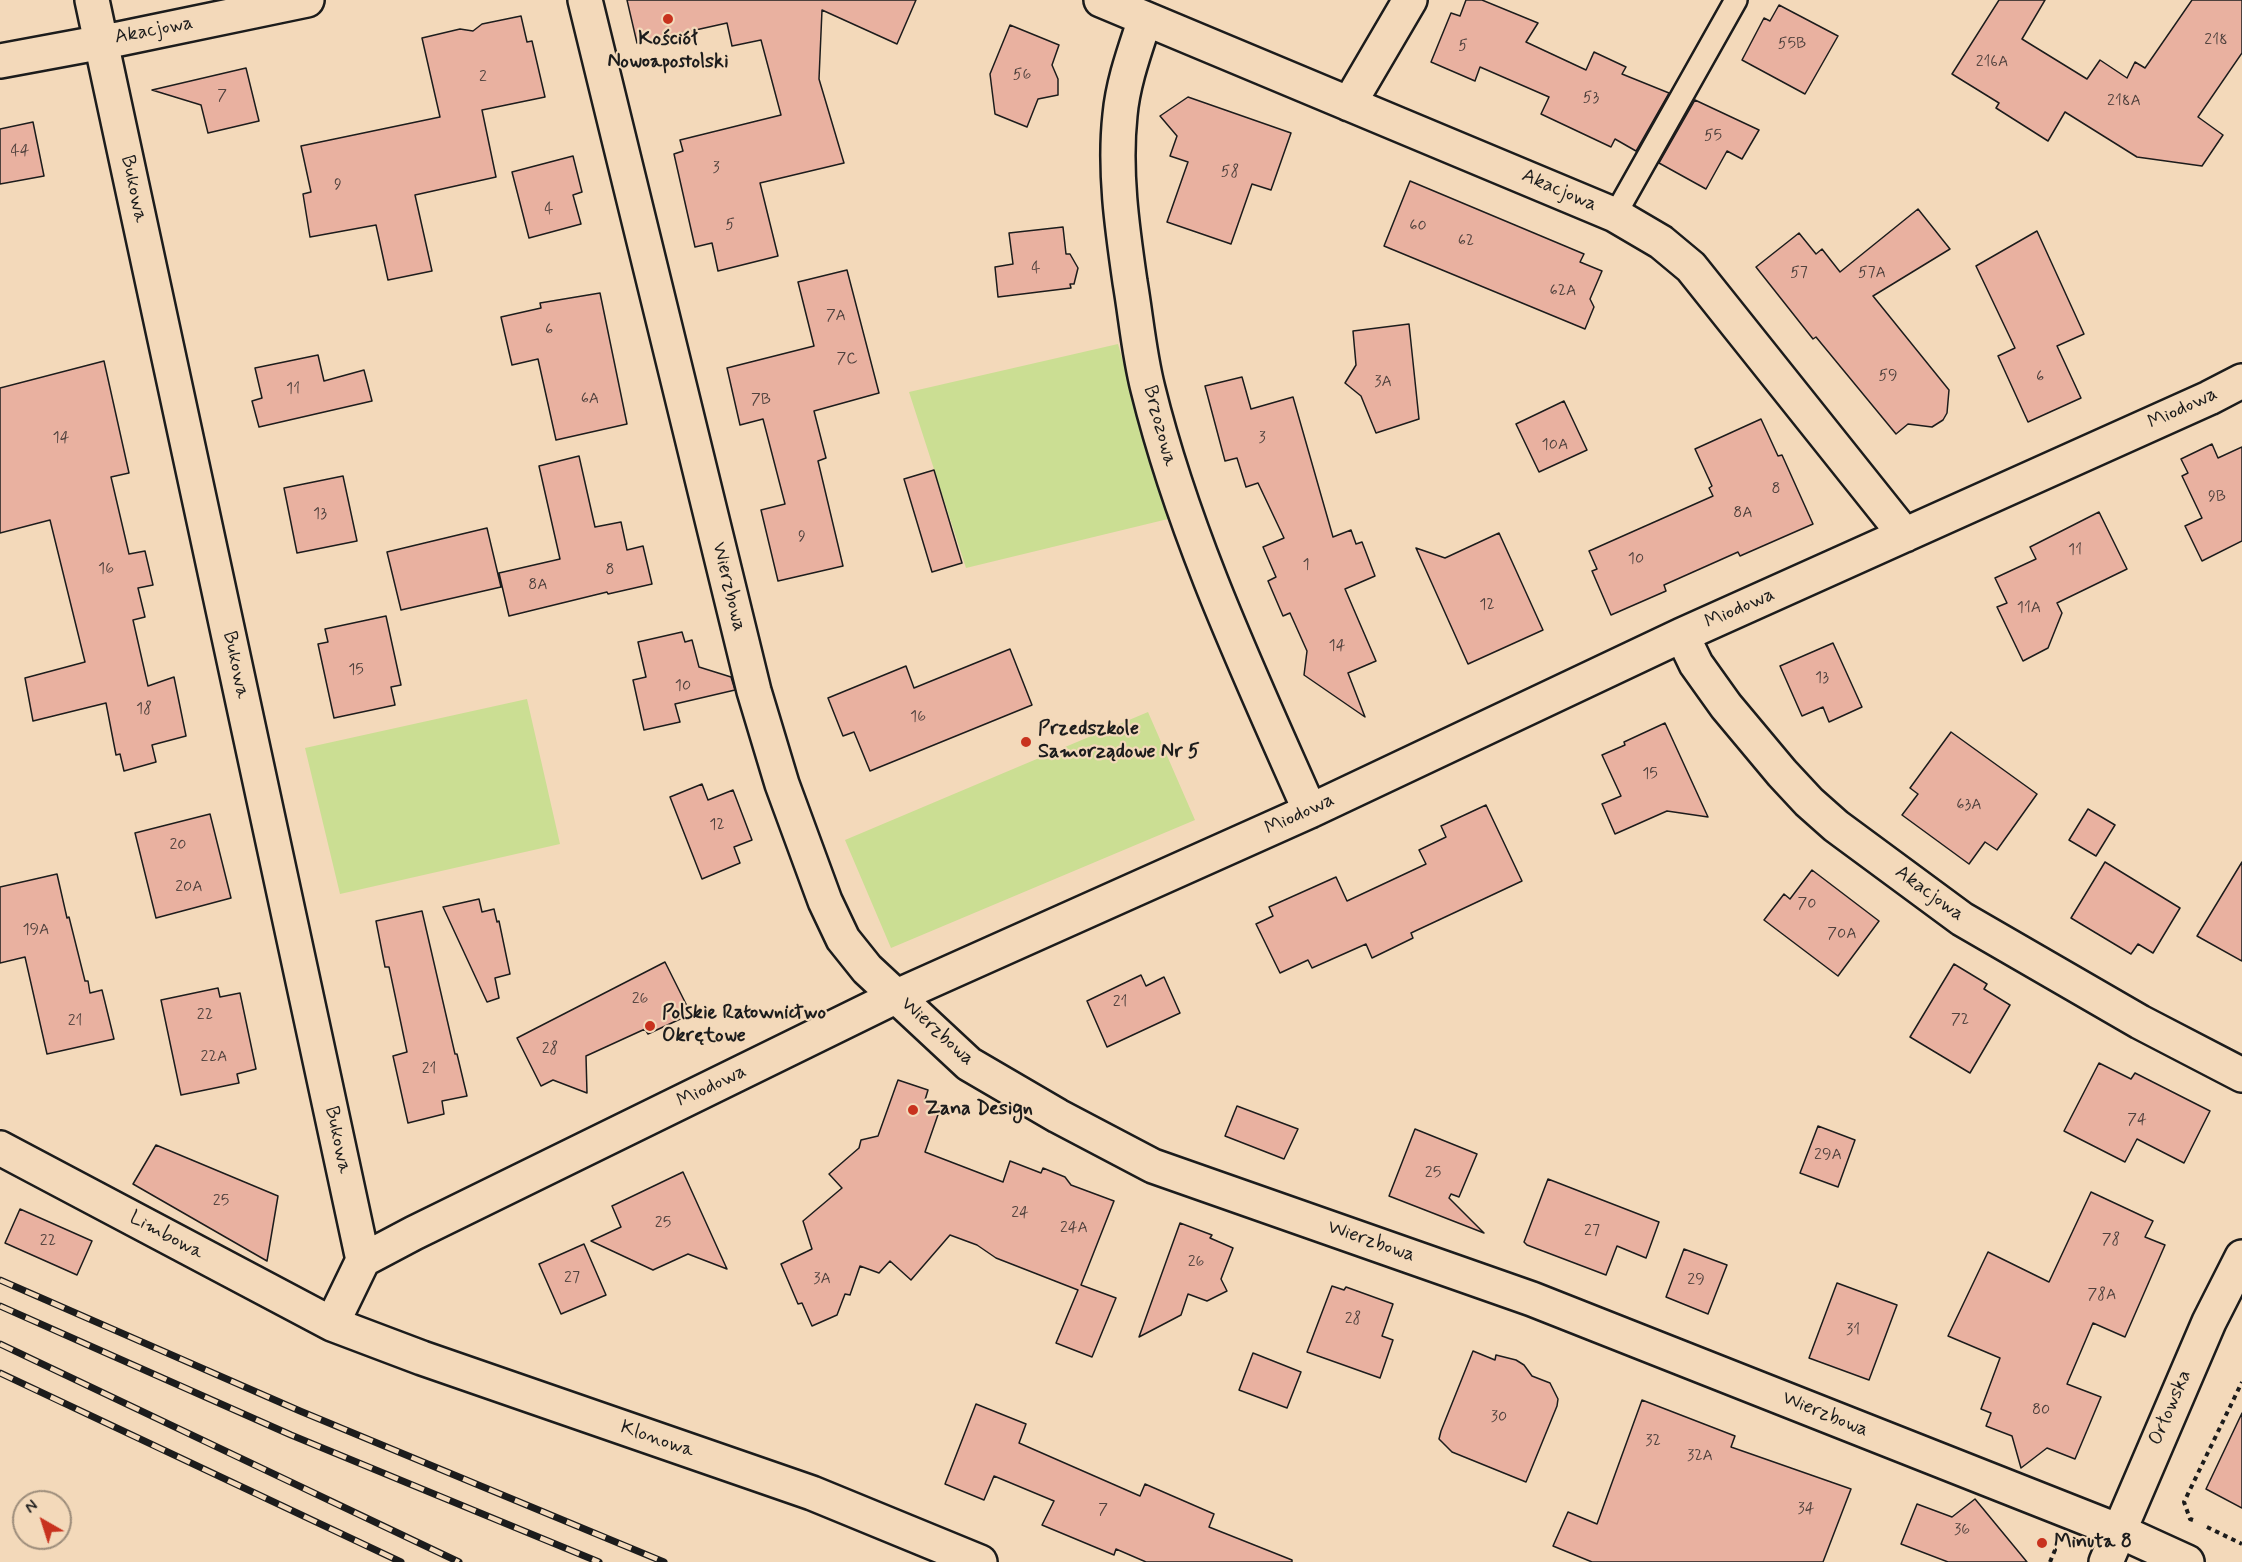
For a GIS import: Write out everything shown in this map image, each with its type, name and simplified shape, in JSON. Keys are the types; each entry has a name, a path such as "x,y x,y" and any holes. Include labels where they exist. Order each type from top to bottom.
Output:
{"street":[{"name":"Bukowa","path":"92,0 363,1260"},
{"name":"Akacjowa","path":"0,61 307,0"},
{"name":"Wierzbowa","path":"585,0 754,691 782,784 825,901 843,939 867,969 969,1064 1058,1116 1153,1166 1532,1299 2119,1531 2187,1562"},
{"name":"Akacjowa","path":"1101,0 1615,215 1661,242 1691,267 1905,535"},
{"path":"1349,104 1410,0"},
{"name":"Brzozowa","path":"1145,19 1131,61 1120,114 1118,171 1124,240 1148,387 1163,445 1197,546 1310,811"},
{"name":"Miodowa","path":"363,1260 897,996 1310,811 1682,635 2198,403 2242,381"},
{"name":"Akacjowa","path":"1682,635 1696,664 1726,706 1809,802 1836,826 1962,919 2140,1022 2242,1075"},
{"name":"Limbowa","path":"0,1148 332,1324"},
{"name":"Orłowska","path":"2106,1562 2209,1322 2242,1257"},
{"path":"332,1324 363,1260"},
{"name":"Klonowa","path":"332,1324 422,1358 812,1493 980,1562"}],"lane":[{"path":"1615,215 1736,0"}],"path":[{"path":"2242,1382 2184,1502 2190,1519 2242,1544"},
{"path":"2045,1545 2055,1550 2050,1562"}],"green space":[{"path":"1118,344 1168,519 966,568 909,392"},
{"path":"527,699 560,844 340,894 305,748"},
{"path":"1148,712 1195,820 891,948 845,840"}],"building":[{"path":"627,0 916,0 897,44 822,10 819,79 844,163 760,183 778,256 718,271 712,243 695,247 674,154 683,151 680,140 781,115 761,40 732,46 727,23 637,43"},
{"path":"1466,0 1482,0 1538,23 1526,42 1586,70 1594,52 1626,67 1622,74 1669,93 1636,151 1615,139 1611,147 1541,114 1549,97 1480,67 1475,81 1431,62 1451,13 1460,16"},
{"path":"1999,0 2045,0 2022,39 2087,79 2100,60 2127,78 2135,62 2145,68 2192,0 2242,0 2242,53 2198,117 2223,135 2202,166 2137,157 2065,112 2048,141 1996,108 1999,103 1952,74"},
{"path":"1779,5 1838,36 1805,94 1742,60 1764,18 1770,21"},
{"path":"521,16 527,42 532,41 545,97 482,110 496,177 415,195 432,271 388,280 376,225 310,237 303,194 311,192 301,146 440,117 422,38 460,29 473,31 482,24"},
{"path":"1010,25 1059,45 1052,65 1058,79 1058,95 1038,99 1027,127 995,114 990,74"},
{"path":"246,68 259,121 208,133 201,105 152,90"},
{"path":"1188,97 1291,133 1271,190 1252,184 1231,244 1167,222 1188,162 1170,156 1177,136 1160,116"},
{"path":"1695,100 1759,130 1742,159 1727,151 1706,189 1659,163"},
{"path":"33,122 44,176 0,184 0,129"},
{"path":"573,156 582,192 573,195 581,224 529,238 512,172"},
{"path":"1410,181 1584,254 1580,262 1602,271 1590,299 1594,307 1585,329 1384,246"},
{"path":"1918,209 1950,249 1873,296 1949,390 1947,413 1943,420 1932,427 1908,424 1896,434 1816,337 1813,339 1756,267 1799,233 1816,254 1822,249 1840,272"},
{"path":"1063,227 1066,254 1070,254 1078,268 1074,284 1070,284 1071,288 998,297 995,267 1013,264 1009,233"},
{"path":"2037,231 2084,334 2057,346 2081,398 2028,422 1998,356 2015,348 1976,266"},
{"path":"847,270 879,393 814,411 826,458 818,461 843,566 778,581 761,510 785,504 763,419 740,425 727,368 814,346 798,282"},
{"path":"600,293 627,424 556,440 538,359 512,365 501,317 541,308 540,303"},
{"path":"1409,324 1419,419 1376,433 1361,396 1345,383 1356,365 1353,331"},
{"path":"318,355 324,381 364,370 372,401 259,427 252,401 262,398 255,368"},
{"path":"104,361 129,473 111,477 129,554 145,551 153,585 138,588 145,617 133,620 148,686 174,677 186,736 152,745 156,762 124,771 120,754 116,755 106,703 33,721 25,678 85,662 50,520 0,533 0,388"},
{"path":"1242,377 1251,409 1293,397 1333,537 1351,530 1356,544 1362,542 1375,576 1345,589 1376,661 1348,673 1365,717 1304,675 1307,651 1290,613 1283,616 1268,581 1276,577 1263,547 1284,538 1258,483 1246,487 1237,458 1225,461 1205,386"},
{"path":"1564,401 1587,450 1539,472 1516,424"},
{"path":"1761,419 1778,456 1782,455 1813,524 1740,556 1738,552 1664,585 1666,591 1611,615 1592,571 1597,569 1589,551 1713,496 1709,488 1712,486 1695,449"},
{"path":"2212,444 2218,458 2242,447 2242,541 2202,561 2185,526 2202,518 2182,476 2188,473 2181,459"},
{"path":"579,456 595,527 621,522 627,550 643,546 652,584 608,594 607,592 509,616 499,573 560,559 539,466"},
{"path":"934,470 962,563 932,572 904,479"},
{"path":"343,476 357,541 297,553 284,488"},
{"path":"2099,512 2127,569 2057,603 2062,613 2048,648 2023,661 1997,607 2007,603 1995,578 2036,559 2030,547"},
{"path":"487,528 501,587 401,610 387,552"},
{"path":"1499,533 1543,630 1468,664 1416,548 1445,558"},
{"path":"386,616 401,685 391,687 395,705 334,718 318,644 328,642 325,629"},
{"path":"682,632 685,642 692,640 699,667 731,677 735,690 675,704 680,722 644,730 633,680 646,677 638,642"},
{"path":"1833,643 1862,707 1829,722 1823,707 1802,716 1780,666"},
{"path":"1010,649 1032,705 870,771 854,732 843,736 828,698 906,666 914,688"},
{"path":"1665,723 1708,817 1667,811 1615,834 1602,804 1621,796 1602,755"},
{"path":"1951,732 2037,794 1997,850 1985,842 1969,864 1902,815 1918,794 1910,788"},
{"path":"702,784 708,800 733,790 752,840 734,847 740,863 702,879 670,797"},
{"path":"1486,805 1522,881 1411,933 1413,938 1372,958 1366,944 1312,968 1308,960 1280,973 1256,924 1273,916 1269,907 1336,877 1347,901 1426,864 1419,850 1446,837 1441,826"},
{"path":"2088,809 2115,825 2096,856 2069,840"},
{"path":"210,814 231,898 156,918 135,833"},
{"path":"2105,862 2180,908 2153,953 2138,944 2131,954 2071,918"},
{"path":"2242,862 2242,961 2197,936"},
{"path":"1812,870 1879,921 1838,976 1764,920 1784,894 1790,899"},
{"path":"57,874 85,981 88,981 90,993 102,990 114,1039 47,1054 25,957 0,963 0,887"},
{"path":"479,899 482,912 494,909 497,922 499,921 510,974 495,978 499,998 487,1002 443,907"},
{"path":"422,911 467,1096 442,1101 444,1114 408,1123 393,1056 407,1052 389,967 385,967 376,921"},
{"path":"665,962 691,1014 648,1034 645,1029 586,1056 587,1093 553,1080 541,1086 517,1038"},
{"path":"1954,964 1987,984 1984,989 2010,1005 1970,1073 1910,1037"},
{"path":"1141,975 1146,986 1164,977 1180,1013 1107,1047 1087,1001"},
{"path":"218,988 220,997 240,993 256,1069 237,1074 239,1083 181,1095 161,1000"},
{"path":"2099,1063 2131,1079 2135,1073 2210,1111 2184,1163 2137,1139 2125,1162 2064,1131"},
{"path":"898,1080 928,1090 925,1100 941,1106 925,1152 1003,1182 1010,1161 1041,1173 1043,1168 1065,1177 1071,1185 1114,1201 1081,1285 1116,1298 1092,1357 1056,1343 1078,1290 996,1258 977,1245 950,1235 911,1280 890,1261 879,1273 860,1266 850,1295 845,1294 837,1315 812,1326 802,1303 798,1304 781,1264 812,1249 803,1221 842,1188 829,1174 859,1148 861,1140 878,1136"},
{"path":"1237,1106 1298,1129 1284,1159 1225,1136"},
{"path":"1818,1126 1855,1140 1838,1187 1800,1173"},
{"path":"1415,1129 1477,1154 1459,1197 1451,1194 1449,1198 1484,1233 1389,1196"},
{"path":"156,1145 278,1196 267,1261 133,1184"},
{"path":"683,1172 727,1269 688,1254 653,1270 591,1241 621,1227 612,1206"},
{"path":"1548,1179 1659,1222 1646,1258 1617,1246 1606,1275 1527,1245 1524,1242"},
{"path":"2091,1192 2153,1221 2145,1237 2165,1245 2125,1337 2093,1323 2067,1384 2101,1397 2075,1459 2047,1448 2021,1468 2012,1436 1986,1426 1991,1413 1981,1409 2000,1358 1948,1336 1988,1252 2049,1282"},
{"path":"20,1209 92,1241 77,1275 5,1243"},
{"path":"1180,1223 1212,1235 1210,1238 1233,1248 1221,1279 1227,1291 1207,1301 1188,1294 1181,1315 1139,1337"},
{"path":"584,1244 606,1295 561,1314 539,1264"},
{"path":"1684,1249 1727,1265 1708,1314 1666,1297"},
{"path":"1837,1283 1897,1305 1869,1380 1809,1358"},
{"path":"1332,1286 1344,1290 1346,1287 1393,1304 1382,1336 1393,1340 1380,1378 1307,1352"},
{"path":"1473,1351 1495,1360 1496,1355 1516,1360 1524,1365 1532,1376 1550,1383 1558,1399 1526,1482 1452,1452 1439,1439"},
{"path":"1253,1353 1301,1372 1287,1408 1239,1390"},
{"path":"1642,1400 1735,1436 1731,1447 1851,1489 1823,1562 1592,1562 1553,1546 1568,1512 1597,1524"},
{"path":"976,1404 1026,1424 1019,1443 1140,1496 1145,1484 1214,1514 1209,1527 1292,1560 1292,1562 1146,1562 1116,1549 1114,1555 1042,1525 1054,1501 994,1476 984,1500 945,1484"},
{"path":"2242,1413 2242,1508 2206,1489"},
{"path":"1975,1499 2027,1562 1948,1562 1901,1544 1917,1504 1952,1517"}],"railway":[{"path":"0,1280 300,1411 664,1562"},
{"path":"0,1306 291,1435 599,1562"},
{"path":"0,1344 459,1562"},
{"path":"0,1373 401,1562"}],"place":[{"name":"Kościół Nowoapostolski","path":"668,19"},
{"name":"Przedszkole Samorządowe Nr 5","path":"1026,742"},
{"name":"Polskie Ratownictwo Okrętowe","path":"650,1026"},
{"name":"Zana Design","path":"913,1110"},
{"name":"Minuta 8","path":"2042,1543"}]}
